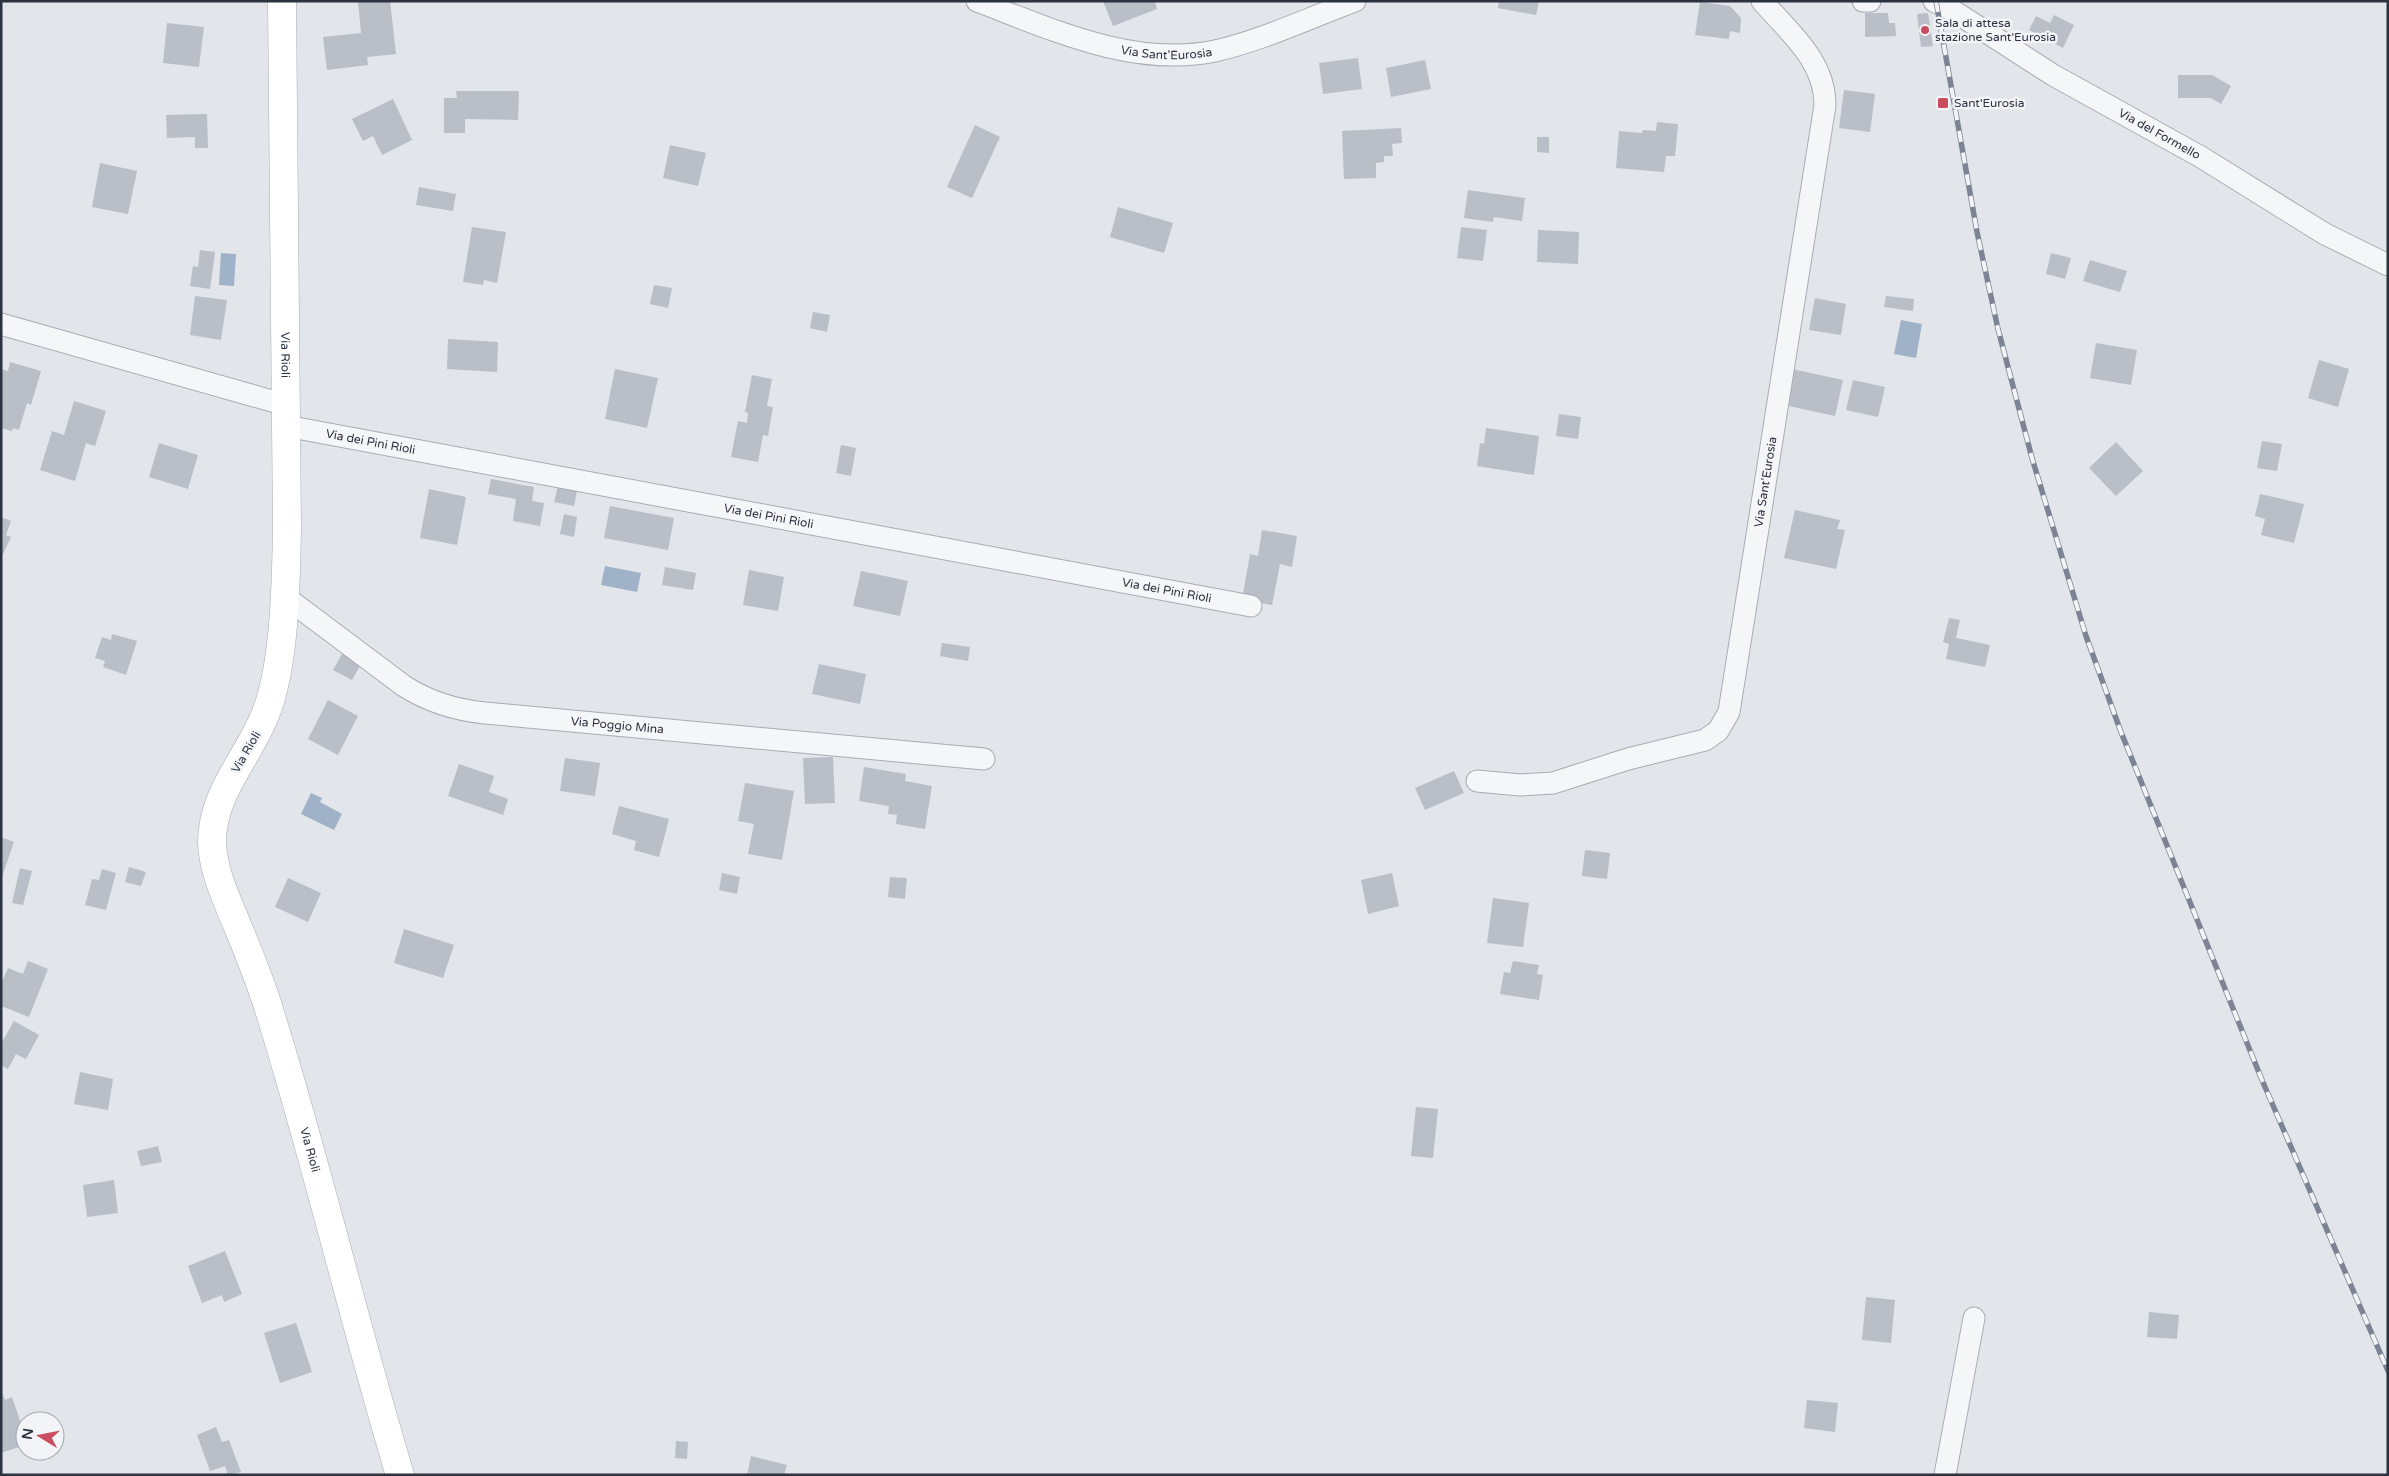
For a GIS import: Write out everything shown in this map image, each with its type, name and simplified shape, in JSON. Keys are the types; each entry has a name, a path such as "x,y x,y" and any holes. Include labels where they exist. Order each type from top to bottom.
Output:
{"main road":[{"name":"Via Rioli","path":"282,1 287,528 284,596 277,667 272,694 256,735 225,789 215,820 213,851 219,880 271,1015 400,1475"}],"street":[{"name":"Via Sant'Eurosia","path":"977,1 1092,42 1138,52 1182,55 1232,46 1355,1"},
{"name":"Via Sant'Eurosia","path":"1477,782 1528,785 1558,782 1628,759 1705,740 1718,731 1729,712 1825,105 1824,86 1816,65 1762,1"},
{"path":"1863,1 1870,1"},
{"name":"Via del Formello","path":"1934,1 1952,10 2053,75 2201,157 2325,234 2388,265"},
{"name":"Via dei Pini Rioli","path":"1,324 286,416 1251,606"},
{"name":"Via Poggio Mina","path":"284,596 404,686 433,702 452,708 485,713 984,759"},
{"path":"1945,1475 1974,1318"}],"water":[{"path":"221,253 236,254 234,286 219,285"},
{"path":"1901,320 1922,324 1916,358 1894,354"},
{"path":"605,566 641,573 637,592 601,585"},
{"path":"311,793 322,798 320,802 342,814 334,830 301,814"}],"building":[{"path":"358,1 390,1 396,54 367,57 368,65 327,70 323,37 361,33"},
{"path":"1103,1 1155,1 1157,9 1113,26"},
{"path":"1499,1 1539,1 1536,15 1498,8"},
{"path":"1700,2 1730,6 1741,18 1740,33 1730,31 1729,39 1695,35"},
{"path":"1865,13 1888,13 1889,23 1895,23 1896,36 1865,37"},
{"name":"Sala di attesa stazione Sant'Eurosia","path":"1928,13 1933,46 1921,47 1917,14"},
{"path":"2054,15 2074,25 2063,48 2029,30 2036,16 2050,23"},
{"path":"167,23 204,27 199,67 163,63"},
{"path":"1358,58 1362,89 1323,94 1319,63"},
{"path":"1425,60 1431,89 1391,97 1386,68"},
{"path":"2178,75 2212,75 2231,86 2221,104 2211,98 2178,98"},
{"path":"1844,90 1875,94 1870,132 1839,128"},
{"path":"456,91 519,91 518,120 465,119 465,133 444,133 444,98 457,98"},
{"path":"393,99 412,140 382,155 373,136 363,141 352,119"},
{"path":"207,114 208,148 195,148 195,137 167,138 166,115"},
{"path":"1657,122 1678,124 1675,156 1666,156 1664,172 1616,168 1619,131 1642,133 1643,130 1656,131"},
{"path":"975,125 1000,137 972,198 947,187"},
{"path":"1401,128 1402,143 1392,144 1393,156 1384,156 1384,162 1376,163 1376,178 1344,179 1342,131"},
{"path":"1537,137 1549,137 1549,153 1537,152"},
{"path":"670,145 706,153 698,186 663,178"},
{"path":"100,163 137,171 128,214 92,207"},
{"path":"419,187 456,194 453,211 416,205"},
{"path":"1468,190 1525,198 1522,221 1494,217 1493,222 1464,218"},
{"path":"1118,207 1173,223 1164,253 1110,237"},
{"path":"472,227 506,232 497,283 484,280 483,285 463,282"},
{"path":"1461,227 1487,230 1483,261 1457,258"},
{"path":"1538,230 1579,232 1578,264 1537,262"},
{"path":"200,250 215,252 210,289 190,286 193,266 198,267"},
{"path":"2051,253 2071,258 2065,279 2046,274"},
{"path":"2090,260 2127,271 2120,292 2083,281"},
{"path":"654,285 672,288 668,308 650,304"},
{"path":"195,296 227,300 221,340 190,335"},
{"path":"1886,296 1914,299 1913,311 1884,307"},
{"path":"1815,298 1846,304 1841,335 1809,330"},
{"path":"813,312 830,315 827,332 810,328"},
{"path":"448,339 498,342 497,372 447,369"},
{"path":"2096,343 2137,350 2131,385 2090,378"},
{"path":"2319,360 2349,369 2338,407 2308,398"},
{"path":"10,362 41,371 31,405 27,403 19,430 13,428 12,431 1,428 1,369 8,371"},
{"path":"615,369 658,378 647,428 605,419"},
{"path":"1792,369 1843,380 1835,416 1784,405"},
{"path":"752,375 772,379 767,406 773,407 768,436 763,435 758,462 731,457 738,421 747,423 748,413 745,412"},
{"path":"1853,380 1885,387 1878,417 1846,410"},
{"path":"74,401 106,411 95,446 86,443 75,481 40,470 52,431 64,435"},
{"path":"1559,414 1581,417 1578,439 1556,436"},
{"path":"1486,428 1539,436 1534,475 1477,466 1480,443 1484,444"},
{"path":"2262,441 2282,444 2277,471 2257,468"},
{"path":"2116,442 2143,471 2116,496 2089,468"},
{"path":"159,443 198,455 188,489 149,477"},
{"path":"841,445 856,448 851,476 836,473"},
{"path":"491,479 534,487 532,501 544,503 540,526 513,521 516,499 488,494"},
{"path":"558,486 577,490 574,506 554,502"},
{"path":"429,489 466,497 457,545 420,538"},
{"path":"2260,494 2304,504 2294,543 2261,535 2265,519 2255,516"},
{"path":"610,506 674,518 668,550 604,538"},
{"path":"1795,510 1840,520 1837,529 1845,530 1836,569 1784,558"},
{"path":"564,514 577,517 574,537 560,534"},
{"path":"1,517 11,521 6,535 11,537 3,554 1,554"},
{"path":"1262,530 1297,536 1292,567 1280,564 1272,605 1242,600 1250,554 1258,556"},
{"path":"665,567 696,573 693,590 662,585"},
{"path":"749,570 784,577 778,611 743,605"},
{"path":"861,571 908,581 900,616 853,606"},
{"path":"1949,618 1960,620 1956,638 1990,645 1985,667 1946,659 1949,644 1943,642"},
{"path":"112,634 137,641 126,675 103,667 105,661 95,658 102,637 111,640"},
{"path":"942,643 970,647 968,661 940,656"},
{"path":"342,654 361,664 352,680 333,670"},
{"path":"819,664 866,674 860,704 812,694"},
{"path":"328,700 358,716 338,755 308,739"},
{"path":"833,757 835,803 805,804 803,758"},
{"path":"565,758 600,763 595,796 560,791"},
{"path":"459,764 494,776 489,792 508,799 503,815 448,796"},
{"path":"864,767 906,774 905,781 932,786 925,829 896,824 897,815 888,814 889,806 859,801"},
{"path":"1454,771 1464,793 1425,810 1415,788"},
{"path":"745,783 794,791 782,860 748,854 754,824 738,821"},
{"path":"619,806 669,819 659,857 634,850 636,841 612,834"},
{"path":"1,837 14,842 2,877 1,877"},
{"path":"1585,850 1610,853 1607,879 1582,876"},
{"path":"129,867 146,872 141,886 125,882"},
{"path":"20,868 32,871 23,905 12,903"},
{"path":"102,869 116,873 106,910 85,905 92,879 99,880"},
{"path":"722,873 740,877 737,894 719,890"},
{"path":"1392,873 1399,906 1368,914 1361,880"},
{"path":"890,877 907,878 905,899 888,897"},
{"path":"288,878 321,893 308,922 275,907"},
{"path":"1493,898 1529,903 1523,947 1487,943"},
{"path":"404,929 454,945 443,978 394,963"},
{"path":"28,961 48,969 29,1017 1,1006 1,984 8,968 23,974"},
{"path":"1513,961 1539,965 1537,974 1543,975 1539,1000 1500,994 1504,972 1510,973"},
{"path":"14,1021 39,1035 26,1059 16,1054 8,1069 1,1065 1,1044"},
{"path":"80,1072 113,1079 108,1110 74,1104"},
{"path":"1416,1107 1438,1109 1433,1158 1411,1156"},
{"path":"158,1146 162,1162 141,1166 137,1151"},
{"path":"114,1180 118,1213 87,1217 83,1185"},
{"path":"225,1251 242,1294 224,1302 222,1295 202,1303 188,1266"},
{"path":"1866,1297 1895,1300 1891,1343 1862,1340"},
{"path":"2149,1312 2179,1315 2177,1339 2147,1337"},
{"path":"296,1323 312,1372 280,1383 264,1333"},
{"path":"1,1390 5,1400 12,1397 17,1411 15,1411 15,1448 1,1453"},
{"path":"1807,1400 1838,1403 1835,1432 1804,1428"},
{"path":"216,1427 222,1442 229,1440 241,1472 228,1475 225,1466 210,1471 197,1435"},
{"path":"676,1441 688,1442 687,1459 675,1458"},
{"path":"751,1456 787,1465 784,1475 747,1475"}],"railway":[{"path":"1936,1 1977,232 1998,329 2032,458 2086,636 2121,732 2262,1080 2388,1371"}],"place":[{"name":"Sala di attesa stazione Sant'Eurosia","path":"1925,30"},
{"name":"Sant'Eurosia","path":"1943,103"}]}
